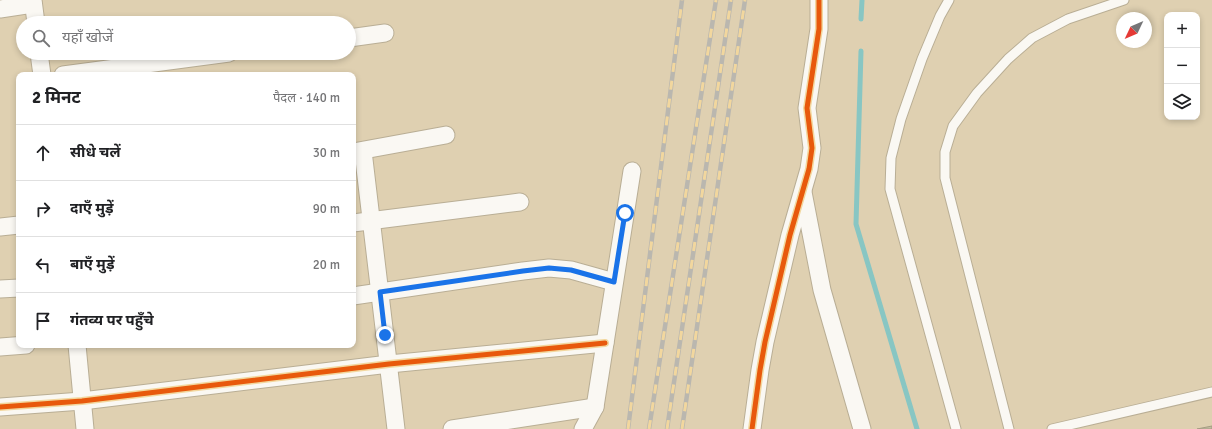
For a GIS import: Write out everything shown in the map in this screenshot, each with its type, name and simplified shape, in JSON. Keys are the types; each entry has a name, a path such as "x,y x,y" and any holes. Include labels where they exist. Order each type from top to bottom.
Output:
{"street":[{"path":"752,429 765,342 790,235 809,169 812,148 807,108 818,29 819,0"},
{"path":"0,9 33,2 35,16"},
{"path":"356,37 385,33"},
{"path":"40,60 42,72"},
{"path":"86,72 176,60"},
{"path":"396,429 371,221 358,151 446,135"},
{"path":"583,429 595,407 632,171"},
{"path":"803,188 822,290 862,429"},
{"path":"356,223 520,202"},
{"path":"0,227 16,225"},
{"path":"356,296 549,268 571,270 614,282"},
{"path":"0,290 16,288"},
{"path":"0,407 82,401 389,364 605,343"},
{"path":"0,347 16,346"},
{"path":"77,348 85,429"},
{"path":"452,429 595,407"}],"lane":[{"path":"949,0 940,16 922,59 900,119 891,158 890,190 956,429"},
{"path":"1009,429 945,178 945,152 953,126 977,93 1008,59 1032,38 1068,18 1124,0"},
{"path":"1052,429 1212,392"}],"building":[{"path":"1212,426 1212,429 1197,429"}],"waterway":[{"path":"861,19 862,0"},
{"path":"861,51 856,224 917,429"}],"railway":[{"path":"628,429 682,0"},
{"path":"649,429 716,0"},
{"path":"667,429 731,0"},
{"path":"682,429 745,0"}],"cycle path":[{"path":"752,429 765,342 790,235 809,169 812,148 807,108 819,29 819,0"},
{"path":"0,407 82,401 389,364 605,343"}],"route":[{"path":"385,335 380,292 549,268 571,270 614,282 625,213"}]}
